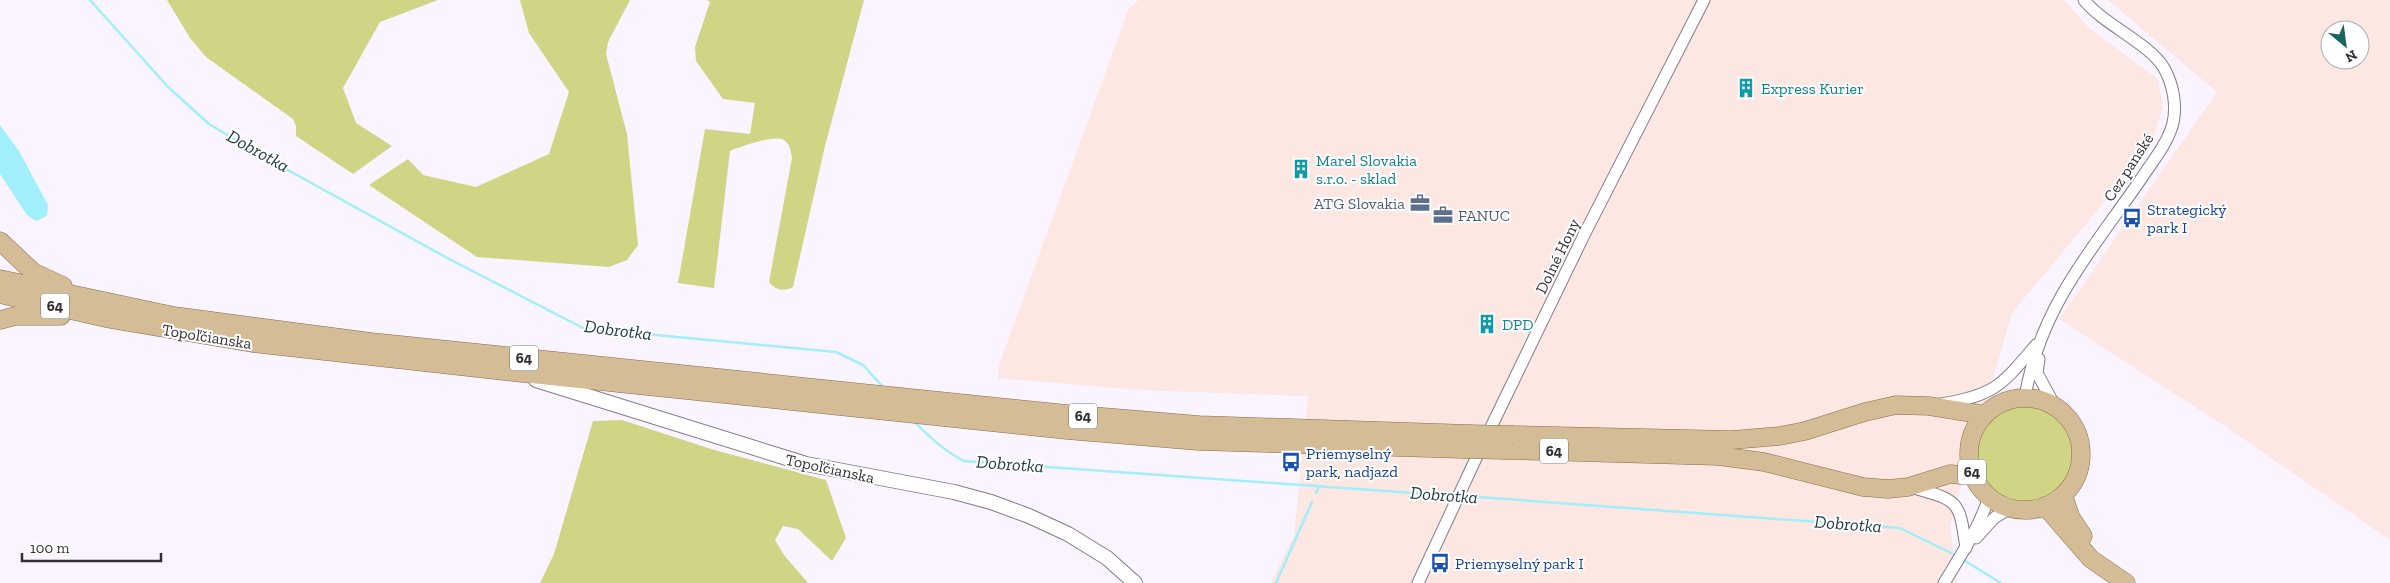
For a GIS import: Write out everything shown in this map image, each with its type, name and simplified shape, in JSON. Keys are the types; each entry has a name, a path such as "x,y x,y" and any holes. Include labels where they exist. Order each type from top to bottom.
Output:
{"main road":[{"path":"0,242 33,272 97,301"},
{"name":"64","path":"0,279 97,301 237,326 351,340 1067,414 1199,425 1718,456 1764,462 1863,487 1888,489 1908,487 1950,474 1974,476"},
{"name":"Topoľčianska","path":"0,294 110,319 252,343 512,372"},
{"path":"0,320 15,316 38,315 110,319"},
{"name":"64","path":"512,372 1067,430 1198,441 1467,441"},
{"name":"64","path":"2025,397 2041,400 2055,406 2072,422 2078,435 2081,450 2076,478 2063,495 2045,506 2022,510 2010,508 1989,497 1974,476 1969,460 1970,444 1975,428 1984,414 1996,405 2010,399 2025,397"},
{"name":"64","path":"1509,443 1732,440 1780,436 1805,431 1865,412 1896,405 1929,406 1984,414"},
{"path":"2063,495 2071,518 2105,567"},
{"path":"2045,506 2091,559 2126,583"}],"street":[{"name":"Dolné Hony","path":"1418,583 1583,238 1704,0"},
{"name":"Cez panské","path":"2040,340 2063,292 2161,150 2173,123 2174,95 2163,67 2143,48 2093,11 2084,0"},
{"path":"2025,397 2029,373 2040,340"},
{"path":"2040,340 2038,373 2055,406"},
{"path":"1929,406 1970,399 1992,390 2008,378 2040,340"},
{"name":"Topoľčianska","path":"512,372 659,416 806,464 954,492 991,502 1029,516 1068,534 1107,558 1135,583"},
{"path":"1908,487 1942,496 1956,504 1962,517 1966,548"},
{"path":"1944,583 1966,548 1984,512 1989,497"},
{"path":"1966,548 1994,518 2010,508"}],"shaded area":[{"path":"1139,0 2064,0 2088,27 2158,79 2163,106 2151,146 2012,313 1950,526 1957,583 1271,583 1294,535 1308,396 1137,390 998,378 999,365 1129,8"},
{"path":"2108,0 2390,0 2390,540 2232,431 2059,319 2217,92"}],"green space":[{"path":"167,0 438,0 380,22 343,88 356,123 392,146 353,174 296,136 296,126 293,119 206,57 190,38"},
{"path":"520,0 630,0 608,42 606,54 627,134 638,245 627,260 609,267 477,257 369,185 408,159 423,175 476,187 549,154 569,92 529,33"},
{"path":"707,0 864,0 825,146 793,287 790,289 774,287 769,282 792,158 788,144 784,140 779,139 757,142 730,151 714,288 678,283 705,129 750,134 755,103 723,99 696,61 695,47 710,2"},
{"path":"2025,405 2044,408 2059,419 2070,434 2073,453 2070,472 2059,487 2044,498 2025,501 2006,498 1991,487 1980,472 1977,453 1980,434 1991,419 2006,408"},
{"path":"622,420 711,449 826,480 846,538 832,561 798,529 783,526 775,540 784,555 808,583 540,583 554,554 593,421"}],"water":[{"path":"0,125 19,151 48,205 47,216 36,221 27,215 0,174"}],"waterway":[{"name":"Dobrotka","path":"90,0 168,87 209,124 266,158 451,260 583,328 836,352 863,365 883,387"},
{"name":"Dobrotka","path":"914,421 937,443 964,461 1455,496"},
{"name":"Dobrotka","path":"1316,493 1319,486"},
{"name":"Dobrotka","path":"1463,496 1900,528 1957,556"},
{"path":"1276,583 1312,502"},
{"name":"Dobrotka","path":"1962,559 2001,583"}],"place":[{"name":"Express Kurier","path":"1746,88"},
{"name":"Marel Slovakia s.r.o. - sklad","path":"1301,169"},
{"name":"ATG Slovakia","path":"1420,203"},
{"name":"FANUC","path":"1443,215"},
{"name":"Strategický park I","path":"2132,218"},
{"name":"DPD","path":"1487,324"},
{"name":"Priemyselný park, nadjazd","path":"1291,462"},
{"name":"Priemyselný park I","path":"1440,563"}]}
